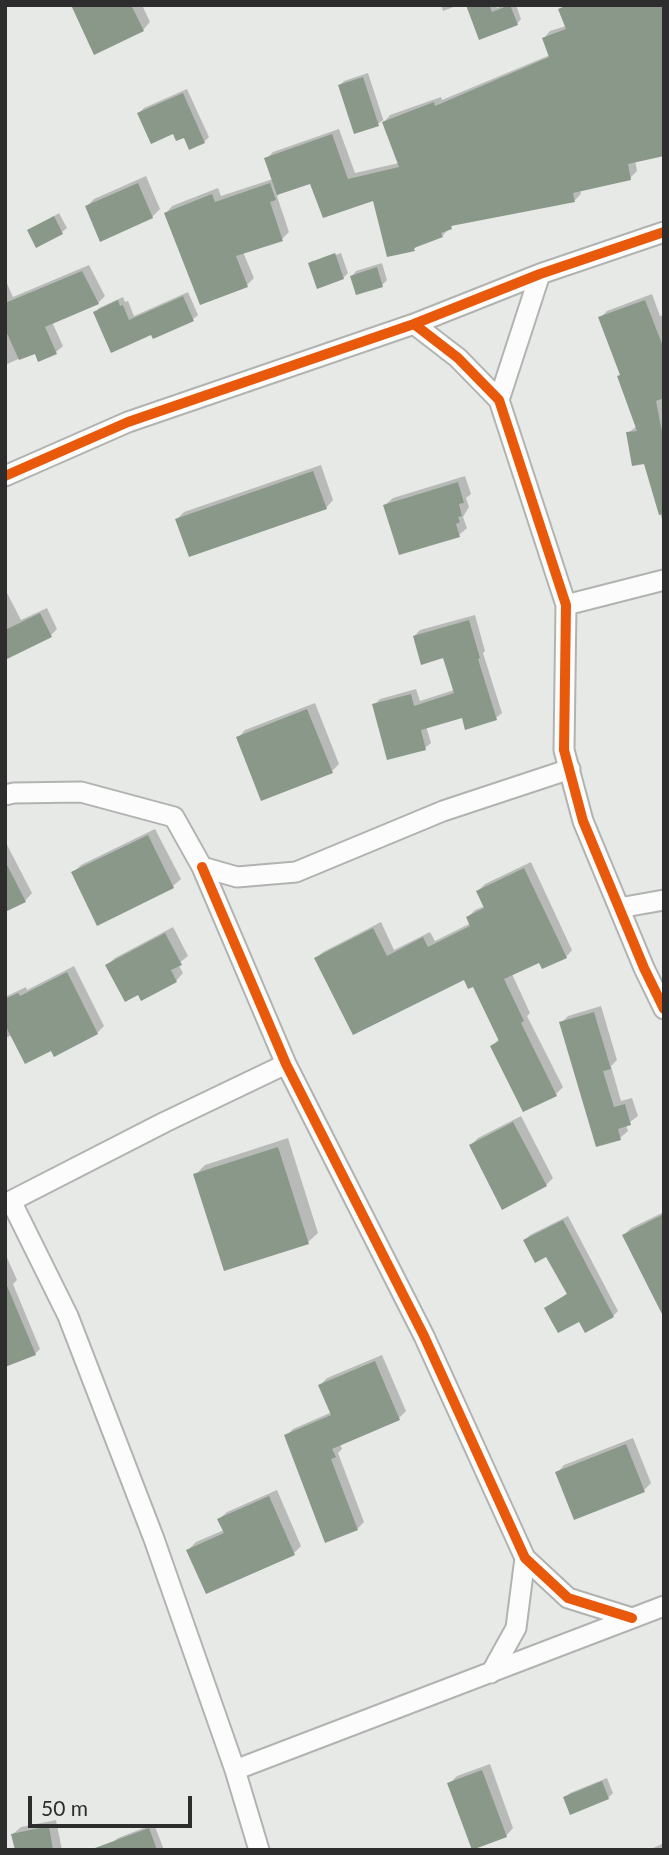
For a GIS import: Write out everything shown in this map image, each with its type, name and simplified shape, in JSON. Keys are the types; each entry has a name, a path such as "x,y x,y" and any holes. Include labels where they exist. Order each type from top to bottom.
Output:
{"street":[{"path":"5,476 128,422 414,324 540,274 664,232"},
{"path":"499,400 540,274"},
{"path":"414,324 458,358 499,400 566,605 564,750 583,821 664,1009"},
{"path":"566,605 664,580"},
{"path":"202,867 237,877 296,872 443,811 570,769"},
{"path":"5,796 14,793 81,792 174,817 202,867 286,1064 424,1336 525,1558 569,1598 632,1618"},
{"path":"619,908 664,900"},
{"path":"259,1850 235,1770 154,1539 68,1316 8,1203 286,1064"},
{"path":"491,1674 516,1628 525,1558"},
{"path":"235,1770 664,1606"}],"building":[{"path":"71,5 131,5 144,31 94,55"},
{"path":"466,5 489,5 492,12 510,5 518,25 479,40"},
{"path":"568,5 664,5 664,156 628,164 631,180 573,193 575,202 451,226 452,229 441,233 443,237 414,248 415,251 387,257 373,201 323,218 310,184 277,195 264,158 332,134 348,179 399,167 382,122 434,102 435,106 549,57 542,38 566,29 558,9"},
{"path":"363,77 379,126 354,134 338,85"},
{"path":"183,93 205,143 189,150 184,138 176,141 173,134 151,144 137,113"},
{"path":"138,183 153,218 100,242 85,206"},
{"path":"270,183 276,200 270,202 283,241 236,256 248,287 200,305 164,213 212,194 215,202"},
{"path":"54,216 63,234 36,248 27,230"},
{"path":"335,253 344,279 317,289 308,263"},
{"path":"377,267 383,287 356,295 350,276"},
{"path":"82,271 99,304 45,327 57,354 38,362 35,354 19,360 5,329 5,303"},
{"path":"183,296 194,321 153,339 151,335 111,353 93,312 118,300 129,320"},
{"path":"645,300 664,349 664,398 656,401 664,442 664,514 659,515 644,464 632,466 626,432 637,431 598,317"},
{"path":"313,471 327,509 189,557 175,519"},
{"path":"458,482 464,503 459,504 462,516 458,517 460,522 456,524 460,537 399,555 383,505"},
{"path":"40,613 52,637 5,660 5,630"},
{"path":"469,620 497,720 465,730 462,718 421,730 426,750 387,760 372,704 411,694 414,706 454,693 443,658 421,665 413,636"},
{"path":"307,709 333,773 261,801 236,737"},
{"path":"148,835 174,888 97,926 71,872"},
{"path":"5,861 26,902 5,912"},
{"path":"524,868 567,958 542,969 539,963 504,979 524,1021 521,1023 557,1096 523,1112 490,1046 499,1041 473,987 468,989 464,980 353,1035 314,958 373,928 387,956 423,937 428,947 470,926 466,917 484,908 476,891"},
{"path":"165,933 182,965 171,970 177,982 141,1001 138,995 125,1002 105,965"},
{"path":"67,972 98,1034 54,1057 51,1051 25,1064 5,1025 5,999 18,993 20,996"},
{"path":"594,1012 611,1069 603,1071 614,1107 625,1104 631,1125 618,1129 621,1140 596,1147 559,1022"},
{"path":"513,1122 547,1186 502,1210 469,1145"},
{"path":"278,1147 309,1244 224,1271 193,1174"},
{"path":"664,1214 664,1318 622,1235"},
{"path":"563,1220 614,1317 585,1333 579,1322 558,1333 544,1308 567,1294 546,1257 535,1263 523,1240"},
{"path":"5,1281 36,1355 5,1367"},
{"path":"375,1361 400,1420 332,1449 336,1457 331,1459 358,1530 325,1543 284,1435 331,1415 318,1385"},
{"path":"626,1444 645,1492 574,1520 555,1472"},
{"path":"269,1496 295,1555 206,1594 186,1550 224,1533 217,1519"},
{"path":"482,1770 507,1837 472,1850 447,1783"},
{"path":"602,1781 609,1799 570,1815 563,1797"},
{"path":"49,1826 53,1850 15,1850 11,1834"},
{"path":"149,1828 157,1850 95,1848"}],"cycle path":[{"path":"5,476 128,422 414,324 540,274 664,232"},
{"path":"414,324 458,358 499,400 566,605 564,750 583,821 644,968 664,1009"},
{"path":"202,867 286,1064 424,1336 525,1558 568,1598 632,1618"}]}
